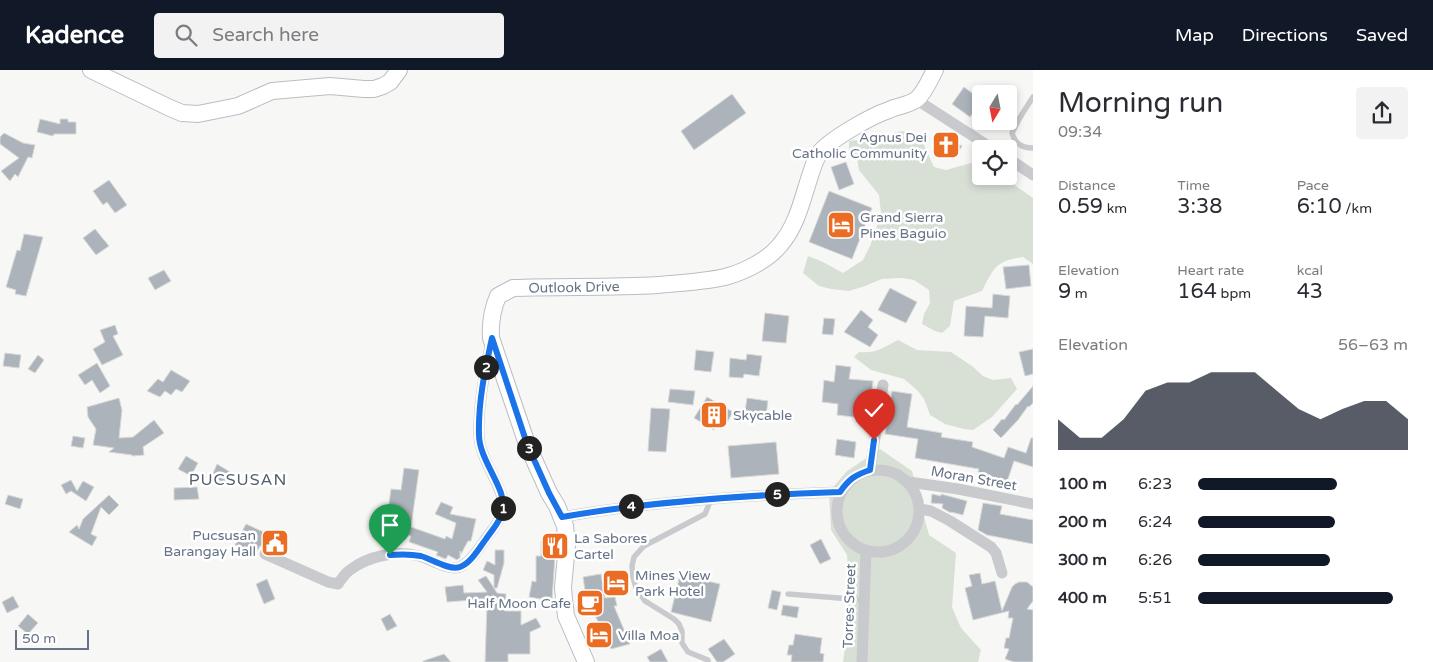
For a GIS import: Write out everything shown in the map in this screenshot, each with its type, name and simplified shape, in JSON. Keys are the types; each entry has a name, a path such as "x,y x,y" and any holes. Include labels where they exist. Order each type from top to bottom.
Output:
{"street":[{"path":"91,70 182,113 198,114 238,106 272,91 330,86 374,88 390,82 399,70"},
{"path":"934,70 924,90 916,100 978,140"},
{"name":"Outlook Drive","path":"586,662 566,616 563,587 567,545 565,526 527,444 492,338 492,312 498,296 513,288 624,287 684,283 727,276 750,267 768,257 789,232 820,152 837,138 873,118 888,110 916,100"},
{"path":"1017,164 1033,175"},
{"path":"265,554 328,582 338,584 349,570 378,557 412,554 452,568 460,568 467,562 498,523 503,509 501,494 483,456 479,437 480,401 492,338"},
{"path":"870,470 883,385"},
{"path":"884,469 898,474 909,482 919,499 920,509 918,524 910,538 897,548 882,552 866,551 850,542 840,528 836,510 840,492 847,482 858,474 870,470 884,469"},
{"name":"Moran Street","path":"909,482 958,488 1033,504"},
{"path":"562,517 642,505 783,494 840,492"},
{"path":"920,509 931,511 991,546 996,553 1002,573"},
{"name":"Torres Street","path":"862,662 866,551"}],"lane":[{"path":"1033,97 1012,133 1020,146 1033,148"},
{"path":"708,662 708,660 688,652 682,643 682,631 674,619 645,601 636,588 632,577 632,566 634,557 644,546 705,514 711,499"},
{"path":"788,594 864,600"}],"shaded area":[{"path":"902,131 917,134 934,167 946,170 971,163 972,185 1015,185 1033,198 1033,264 1023,257 1008,260 997,266 982,291 954,301 950,326 942,333 922,324 924,314 930,303 929,290 914,280 902,278 882,279 849,291 819,286 803,273 808,256 843,273 863,260 881,214 879,195 859,170 857,159 849,150 849,141"},
{"path":"898,340 917,350 951,352 983,376 993,380 1011,378 1017,389 992,417 973,430 945,424 930,415 924,399 904,379 871,370 854,357 859,352 875,351"},
{"path":"880,449 912,471 929,535 956,553 952,607 961,628 981,650 978,662 843,662 847,634 849,591 847,555 831,530 829,492 847,471"}],"building":[{"path":"964,87 972,93 972,114 970,117 952,104"},
{"path":"732,94 746,113 694,150 681,131"},
{"path":"40,119 60,124 60,119 76,122 76,134 54,134 53,136 37,132"},
{"path":"4,133 23,143 35,145 32,158 28,157 18,177 15,174 10,181 1,171 19,158 0,144 0,137"},
{"path":"940,134 962,146 955,157 934,144"},
{"path":"846,162 854,184 839,190 831,167"},
{"path":"109,180 127,205 115,213 107,202 103,205 93,191"},
{"name":"Grand Sierra Pines Baguio","path":"829,191 872,208 852,259 809,242"},
{"path":"95,229 109,246 96,255 83,238"},
{"path":"24,234 43,237 26,296 15,294 16,290 6,287 17,250 20,251"},
{"path":"1029,265 1031,286 1006,289 1003,267"},
{"path":"164,270 171,281 155,290 148,278"},
{"path":"890,288 917,302 906,323 878,310"},
{"path":"993,294 1010,296 1008,318 985,316 983,337 964,336 966,306 992,308"},
{"path":"861,310 873,320 868,327 878,335 870,347 844,332"},
{"path":"765,313 789,316 786,343 762,341"},
{"path":"824,318 835,319 833,335 822,334"},
{"path":"115,325 118,334 113,336 123,355 102,365 93,349 105,342 100,330"},
{"path":"1033,349 1033,374 1025,376 1019,352"},
{"path":"696,350 714,352 711,372 694,370"},
{"path":"5,353 21,355 19,368 3,366"},
{"path":"747,354 762,356 759,376 744,374 743,378 729,377 730,358 746,360"},
{"path":"38,355 44,360 35,373 28,369"},
{"path":"97,363 110,386 100,393 92,380 85,385 78,375"},
{"path":"836,365 851,367 849,379 873,381 869,419 837,415 838,404 822,402 824,380 834,382"},
{"path":"171,370 190,381 182,392 176,389 171,395 165,391 160,397 147,391 158,379 163,382"},
{"path":"1033,386 1033,403 1028,406 1001,438 993,430"},
{"path":"670,389 695,391 693,405 668,402"},
{"path":"892,391 912,394 907,427 942,433 941,437 973,442 972,447 1004,458 1008,447 1026,453 1031,438 1033,438 1033,467 1014,461 1007,482 978,472 979,469 915,458 918,439 885,434"},
{"name":"Skycable","path":"707,397 733,412 725,426 718,422 714,430 694,418"},
{"path":"119,398 122,410 119,438 133,437 154,420 164,433 143,447 144,455 132,456 109,452 114,448 93,445 96,429 88,417 87,407"},
{"path":"747,398 768,401 766,416 745,412"},
{"path":"651,408 670,409 666,452 648,451"},
{"path":"73,436 85,438 83,448 71,446"},
{"path":"837,439 856,442 854,458 835,455"},
{"path":"776,442 779,474 731,478 728,446"},
{"path":"186,456 198,463 191,476 178,469"},
{"path":"217,464 230,472 224,483 212,476"},
{"path":"404,468 419,470 411,527 445,539 446,536 452,539 456,523 435,514 441,502 453,507 450,514 476,519 471,541 468,541 461,554 460,551 460,558 457,560 448,555 446,559 443,558 436,555 438,552 409,542 411,536 385,533 391,489 401,490"},
{"path":"71,480 77,491 83,481 94,487 86,501 71,491 66,494 61,485"},
{"path":"197,487 199,499 174,500 174,488"},
{"path":"932,494 941,496 941,494 967,501 963,515 951,513 942,508 943,504 931,503"},
{"path":"8,495 23,499 20,509 5,504"},
{"path":"109,495 119,505 109,515 101,507 91,534 97,537 92,546 69,532 77,525 79,529 83,519"},
{"path":"983,503 1002,506 1000,514 1033,520 1033,544 987,535 978,530"},
{"path":"246,524 270,535 272,531 288,538 281,553 268,547 260,546 255,555 235,545"},
{"path":"821,539 831,559 820,564 810,545"},
{"path":"556,540 552,601 529,597 532,581 536,582 536,556 541,556 541,541"},
{"path":"495,550 504,550 504,563 497,588 494,588 494,575 483,570 487,561 495,565"},
{"path":"980,573 982,584 995,581 1002,611 1015,584 1027,582 1033,587 1033,601 1027,609 1033,610 1033,662 1014,662 1005,659 1009,649 1004,648 1006,638 1009,638 1013,618 1008,618 1009,611 973,620 965,588 972,586 969,575"},
{"path":"601,574 605,598 615,597 617,606 614,606 630,644 611,649 592,609 588,610 583,577"},
{"path":"680,575 720,584 711,622 671,612"},
{"path":"486,576 497,593 506,594 505,611 521,611 521,625 536,618 541,627 530,632 530,654 508,654 508,662 485,662 487,604 474,604 473,600 447,602 445,587 463,585 464,593 487,592 478,580"},
{"path":"267,579 275,599 264,604 256,584"},
{"path":"772,590 781,592 777,610 768,608"},
{"path":"13,596 19,607 7,613 2,602"},
{"path":"783,605 799,607 797,618 781,615"},
{"path":"28,614 38,623 28,634 18,626"},
{"path":"390,614 397,626 387,631 381,619"},
{"path":"795,634 822,638 820,653 824,654 823,662 791,662 792,655 787,655 789,645 793,645"},
{"path":"724,639 735,654 723,662 717,662 708,649"},
{"path":"661,649 668,662 650,662 647,657"},
{"path":"444,654 451,662 423,662 423,661"}],"place":[{"name":"Agnus Dei Catholic Community","path":"946,145"},
{"name":"Grand Sierra Pines Baguio","path":"841,225"},
{"name":"Skycable","path":"714,415"},
{"name":"Pucsusan Barangay Hall","path":"275,543"},
{"name":"La Sabores Cartel","path":"555,546"},
{"name":"Mines View Park Hotel","path":"616,583"},
{"name":"Half Moon Cafe","path":"590,603"},
{"name":"Villa Moa","path":"599,635"}],"district":[{"name":"PUCSUSAN","path":"238,479"}],"route":[{"path":"390,555 412,554 452,568 460,568 476,553 498,523 503,509 501,494 483,456 479,437 480,401 492,338 527,444 562,517 661,502 840,492 847,482 858,474 870,470 874,440"}]}
